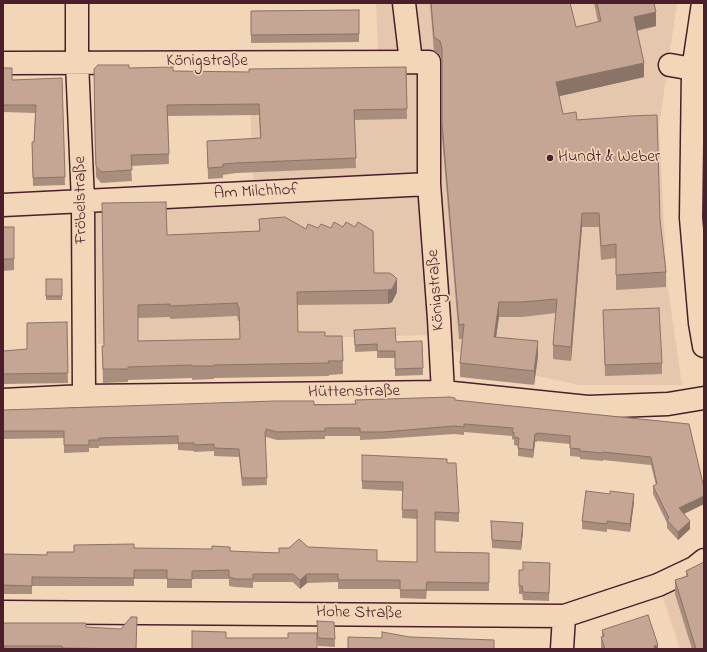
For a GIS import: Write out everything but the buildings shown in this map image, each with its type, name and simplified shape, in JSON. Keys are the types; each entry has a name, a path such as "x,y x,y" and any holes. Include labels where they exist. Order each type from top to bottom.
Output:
{"street":[{"name":"Fröbelstraße","path":"77,3 77,62 83,202 84,396"},
{"path":"404,3 411,62"},
{"path":"703,3 692,218 700,323 704,346"},
{"name":"Königstraße","path":"3,63 429,62 429,184 443,392"},
{"path":"670,65 699,71"},
{"name":"Am Milchhof","path":"3,205 429,184"},
{"name":"Hüttenstraße","path":"3,400 84,396 443,392 588,407 668,404 704,398"},
{"name":"Hohe Straße","path":"3,612 564,616 658,585 694,568 704,560"},
{"path":"562,649 564,616"}],"shaded area":[{"path":"376,3 677,3 659,126 667,282 682,385 579,385 482,364 425,335 98,344 95,212 253,179 249,75 379,72"},
{"path":"704,571 704,649 680,649 662,595"}],"place":[{"name":"Hundt & Weber","path":"550,158"}]}
